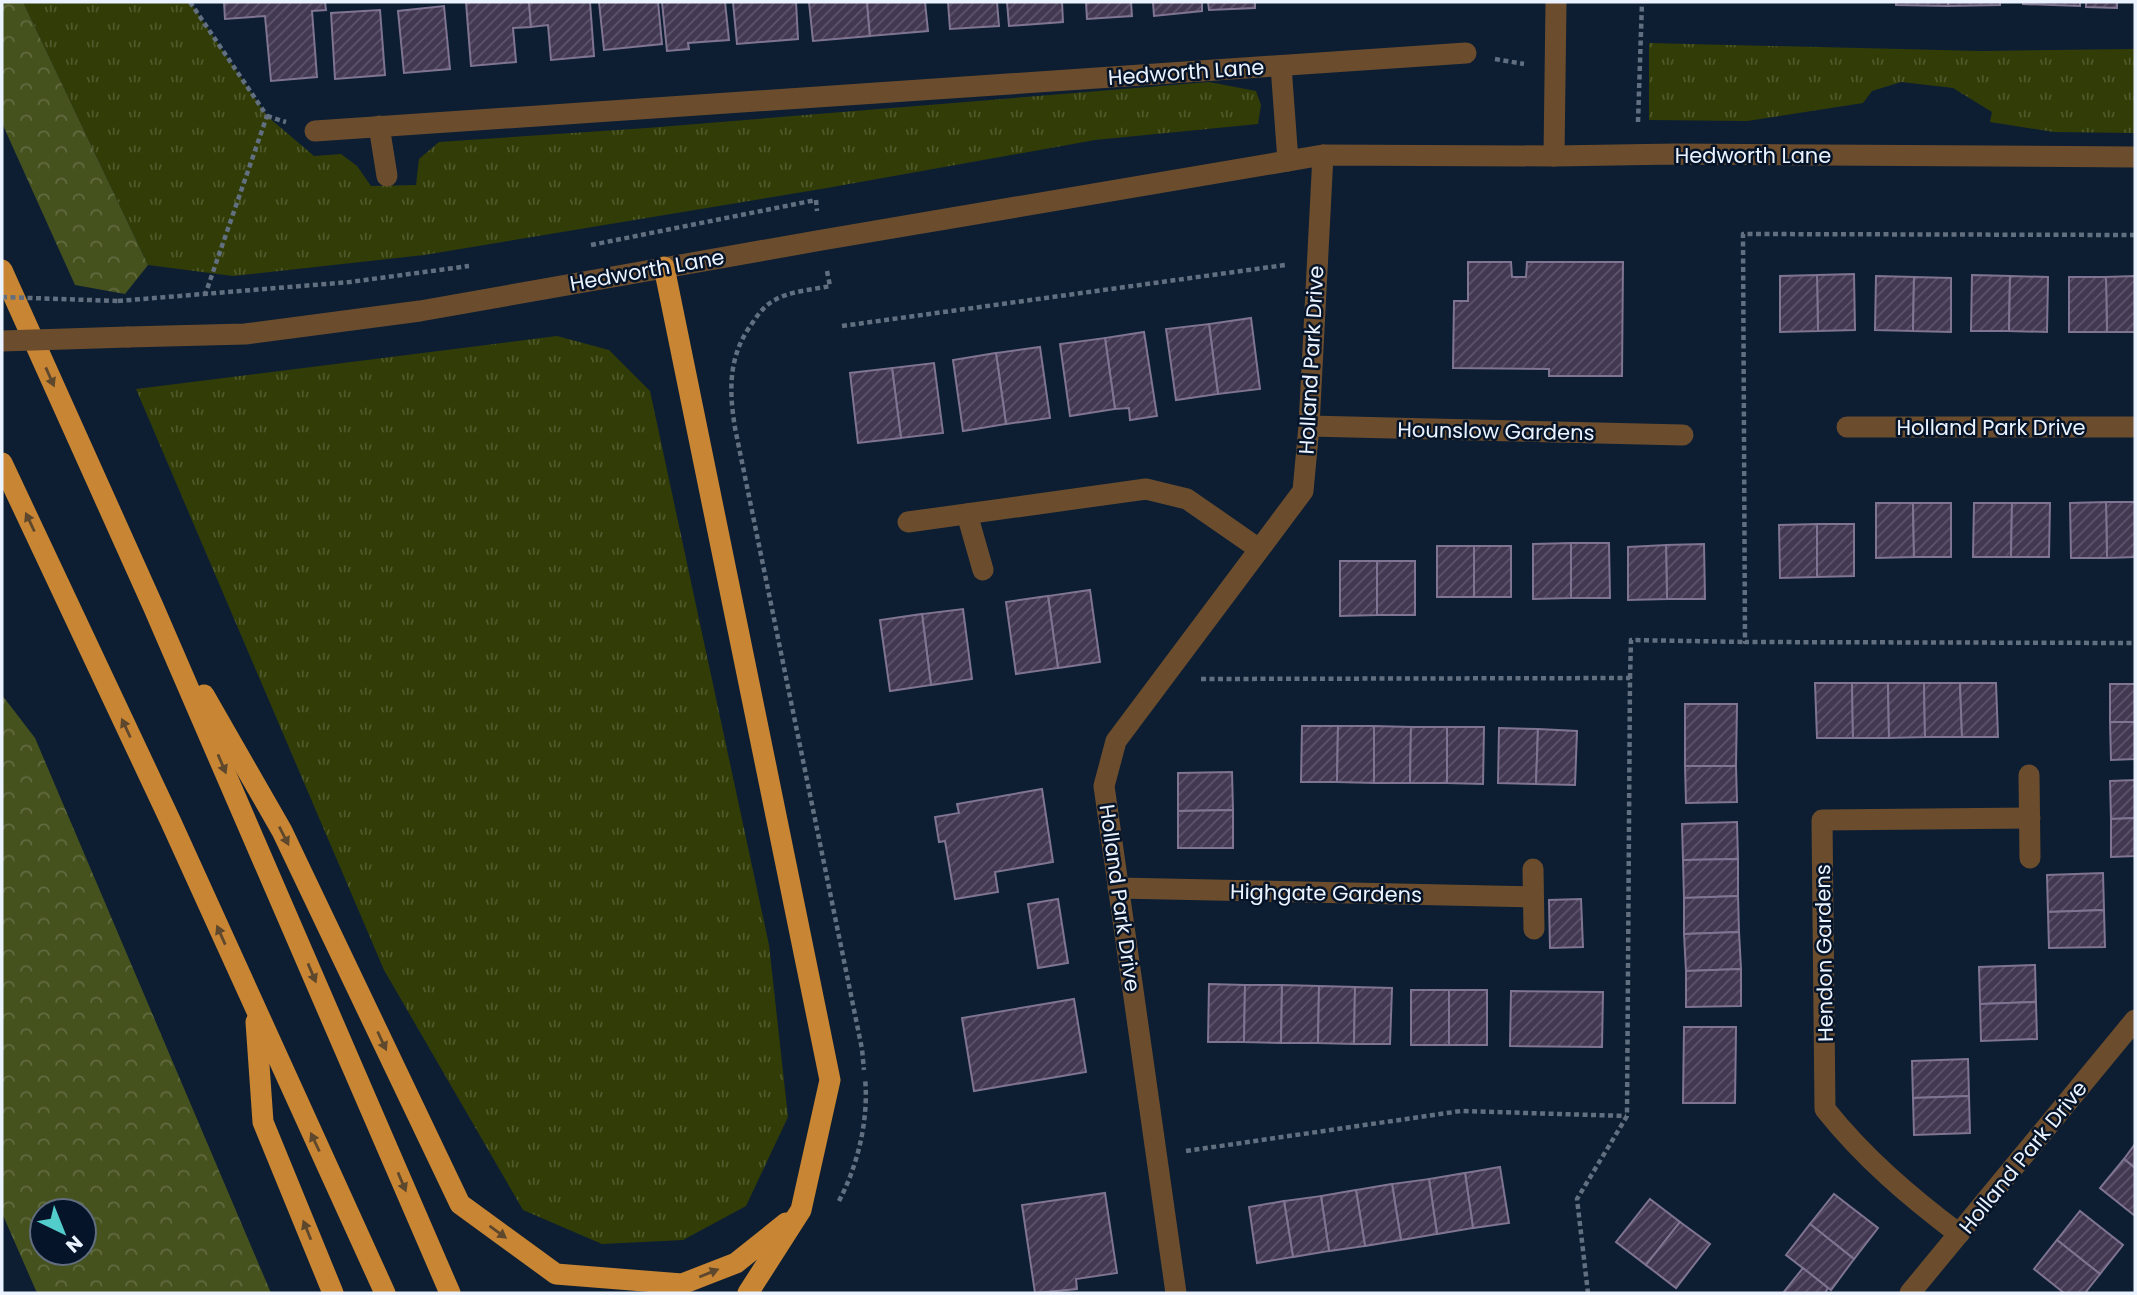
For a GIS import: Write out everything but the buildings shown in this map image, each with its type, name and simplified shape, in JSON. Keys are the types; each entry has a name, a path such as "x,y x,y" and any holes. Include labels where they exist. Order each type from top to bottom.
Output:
{"highway":[{"path":"664,267 830,1080 801,1210 748,1293"},
{"path":"2,270 153,606 450,1293"},
{"path":"2,463 170,820 385,1293"},
{"path":"153,606 282,831 460,1204 556,1274 682,1284 736,1263 801,1210"},
{"path":"255,1010 263,1122 333,1293"}],"street":[{"path":"1553,156 1556,2"},
{"name":"Hedworth Lane","path":"315,131 1466,53"},
{"name":"Hedworth Lane","path":"1281,66 1288,161"},
{"path":"379,126 387,176"},
{"name":"Hedworth Lane","path":"2,341 244,334 420,311 1323,155 2135,157"},
{"name":"Holland Park Drive","path":"1176,1293 1104,786 1116,741 1303,491 1309,426 1323,155"},
{"name":"Hounslow Gardens","path":"1309,426 1683,435"},
{"name":"Holland Park Drive","path":"1847,427 2135,427"},
{"path":"908,522 1146,489 1187,499 1259,550"},
{"path":"967,514 983,570"},
{"path":"2029,775 2030,858"},
{"name":"Hendon Gardens","path":"1959,1234 1908,1194 1847,1137 1825,1109 1822,820 2029,818"},
{"path":"1533,869 1534,929"},
{"name":"Highgate Gardens","path":"1118,888 1533,897"},
{"name":"Holland Park Drive","path":"1910,1293 2135,1020"}],"path":[{"path":"191,2 267,116 205,295"},
{"path":"1638,155 1642,2"},
{"path":"1466,53 1555,70"},
{"path":"579,247 816,200"},
{"path":"842,326 1317,261"},
{"path":"2,297 118,302 350,282 472,266"},
{"path":"1630,678 1631,640 1745,642"},
{"path":"1156,1155 1461,1111 1627,1115"}],"green space":[{"path":"2,2 23,2 148,265 125,294 75,285 2,123"},
{"path":"23,2 190,2 267,116 314,156 341,154 357,166 371,186 416,185 419,159 439,142 647,128 1209,82 1256,91 1261,105 1258,124 1095,140 424,255 233,276 148,265"},
{"path":"1649,43 1981,51 2135,49 2135,133 2054,132 1990,122 1992,112 1953,88 1901,82 1872,91 1863,103 1747,121 1649,120"},
{"path":"557,336 609,350 650,391 769,945 788,1117 746,1206 683,1240 602,1244 523,1210 384,970 136,389"},
{"path":"2,695 35,738 271,1293 37,1293 2,1213"}]}
